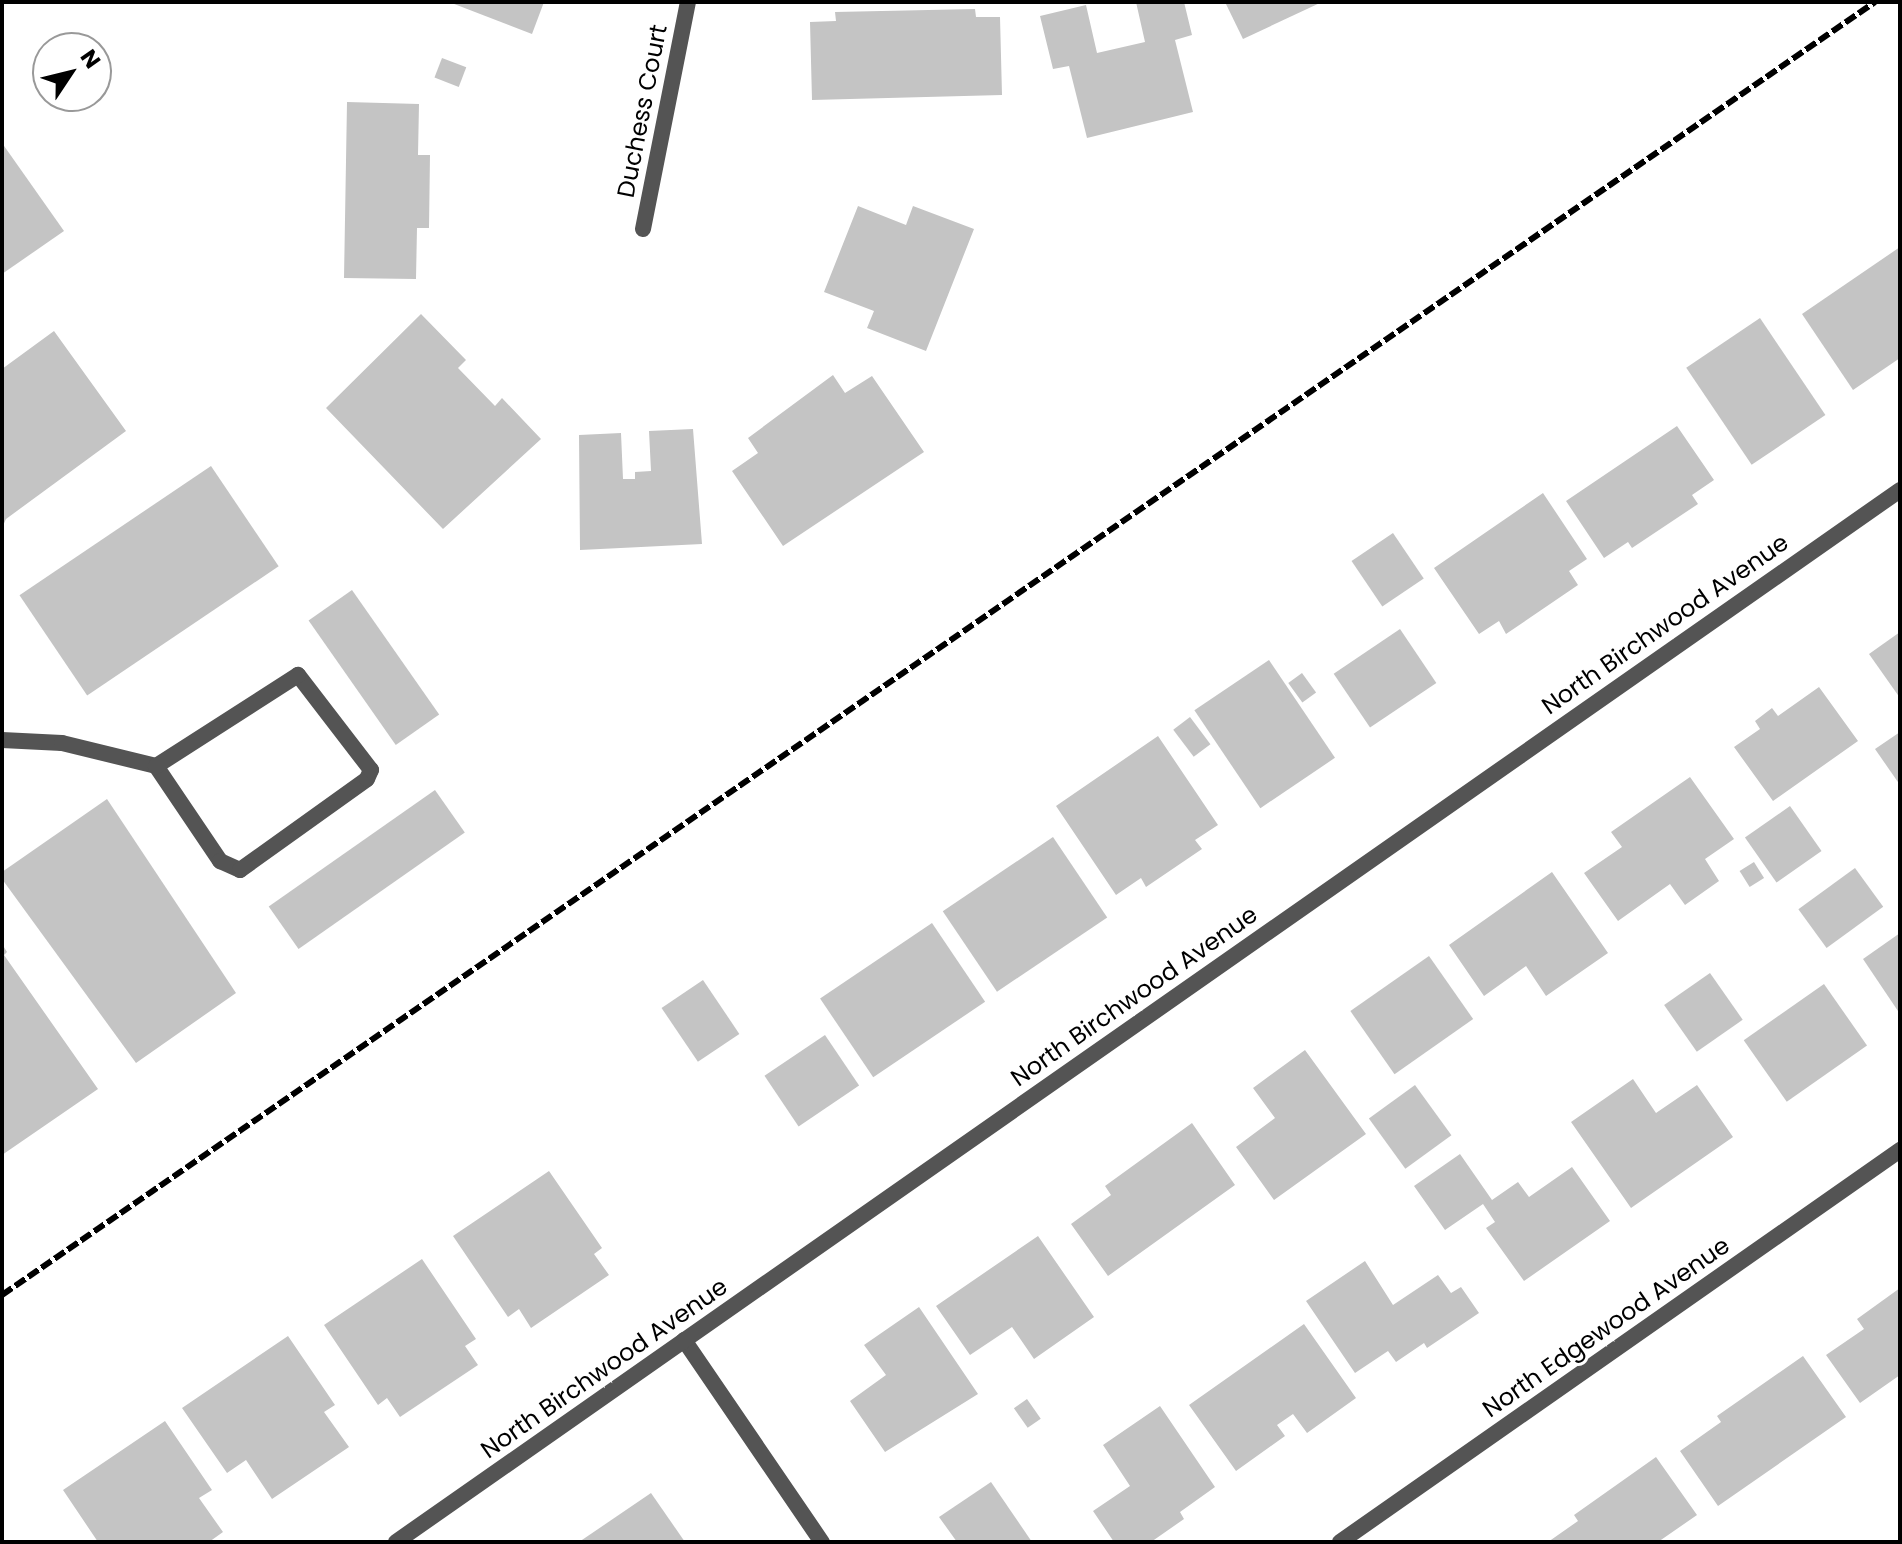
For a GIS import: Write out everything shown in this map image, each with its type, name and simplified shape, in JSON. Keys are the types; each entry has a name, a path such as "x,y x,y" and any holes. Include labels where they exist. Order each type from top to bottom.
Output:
{"street":[{"name":"Duchess Court","path":"643,229 688,2"},
{"name":"North Birchwood Avenue","path":"396,1542 1900,490"},
{"path":"2,740 62,743 156,766 220,861 240,870 367,779 371,770 298,675 156,766"},
{"name":"North Edgewood Avenue","path":"1340,1542 1900,1150"},
{"path":"684,1340 822,1542"}],"building":[{"path":"449,2 544,2 532,34"},
{"path":"1136,2 1184,2 1192,35 1175,40 1193,112 1087,138 1069,66 1053,69 1040,16 1086,5 1097,53 1145,42"},
{"path":"1225,2 1322,2 1243,39"},
{"path":"975,9 976,17 1000,17 1002,95 812,100 810,22 836,21 835,12"},
{"path":"442,58 466,67 459,87 434,78"},
{"path":"347,102 419,104 418,155 430,155 429,228 417,228 416,279 344,278"},
{"path":"2,143 64,231 2,274"},
{"path":"858,206 906,225 913,206 974,229 926,351 867,328 874,311 824,292"},
{"path":"1900,247 1900,358 1853,390 1802,314"},
{"path":"421,314 466,360 458,368 495,406 502,398 541,439 443,529 326,408"},
{"path":"1760,318 1825,415 1752,465 1686,368"},
{"path":"54,331 126,431 6,519 2,528 2,369"},
{"path":"833,375 845,393 872,376 924,452 783,546 732,471 758,453 748,438"},
{"path":"1677,426 1714,480 1692,495 1698,504 1632,548 1628,542 1604,558 1566,501"},
{"path":"693,429 702,544 580,550 579,435 621,433 623,479 635,479 635,472 651,471 649,431"},
{"path":"211,466 279,566 87,695 19,595"},
{"path":"1543,493 1587,559 1569,571 1578,585 1506,634 1499,621 1479,634 1434,568"},
{"path":"1393,533 1424,579 1382,607 1352,561"},
{"path":"352,590 439,715 396,745 309,620"},
{"path":"1400,629 1436,683 1370,728 1334,674"},
{"path":"1900,632 1900,698 1869,654"},
{"path":"1269,660 1335,758 1260,808 1194,710"},
{"path":"1302,673 1316,692 1302,702 1288,683"},
{"path":"1819,687 1858,741 1773,801 1734,747 1760,729 1755,721 1772,708 1778,716"},
{"path":"1190,717 1210,744 1194,757 1173,730"},
{"path":"1900,732 1900,785 1875,749"},
{"path":"1158,736 1218,825 1195,840 1202,849 1146,887 1141,878 1116,895 1056,806"},
{"path":"1690,777 1734,839 1705,859 1719,881 1685,905 1670,884 1618,921 1584,873 1622,847 1611,832"},
{"path":"435,790 465,833 299,949 269,906"},
{"path":"107,799 236,993 136,1063 2,879 2,872"},
{"path":"1790,806 1822,851 1776,883 1745,838"},
{"path":"1053,837 1107,917 997,992 943,911"},
{"path":"1754,862 1764,878 1750,887 1740,871"},
{"path":"1855,868 1883,907 1827,948 1798,909"},
{"path":"1552,872 1608,953 1546,996 1526,966 1484,996 1449,945"},
{"path":"932,923 985,1002 873,1077 820,998"},
{"path":"1900,933 1900,1014 1863,959"},
{"path":"2,944 7,952 4,955 98,1089 2,1155"},
{"path":"1429,956 1473,1019 1395,1074 1350,1011"},
{"path":"1710,973 1743,1020 1697,1052 1664,1005"},
{"path":"703,980 739,1034 698,1062 662,1008"},
{"path":"1824,984 1867,1045 1787,1102 1744,1040"},
{"path":"825,1035 859,1086 799,1126 764,1076"},
{"path":"1305,1050 1366,1134 1274,1200 1236,1147 1275,1118 1253,1088"},
{"path":"1633,1079 1656,1113 1697,1085 1733,1137 1631,1208 1571,1122"},
{"path":"1415,1085 1451,1135 1405,1169 1369,1119"},
{"path":"1192,1123 1235,1185 1108,1276 1071,1224 1111,1195 1105,1186"},
{"path":"1460,1154 1492,1200 1518,1182 1529,1197 1572,1167 1610,1221 1524,1281 1486,1228 1495,1222 1483,1204 1445,1230 1414,1186"},
{"path":"549,1171 602,1248 594,1254 609,1275 531,1328 519,1309 508,1317 453,1236"},
{"path":"1038,1236 1094,1317 1034,1359 1012,1327 970,1355 936,1306"},
{"path":"422,1259 476,1339 465,1346 478,1365 400,1417 387,1398 378,1405 324,1325"},
{"path":"1365,1261 1393,1305 1438,1275 1451,1293 1461,1287 1479,1313 1427,1348 1424,1343 1396,1362 1388,1351 1355,1373 1306,1301"},
{"path":"1900,1288 1900,1375 1860,1403 1826,1355 1864,1329 1857,1319"},
{"path":"919,1307 978,1394 885,1452 850,1401 886,1375 864,1345"},
{"path":"1304,1324 1356,1398 1307,1433 1293,1414 1277,1425 1285,1436 1236,1471 1189,1405"},
{"path":"288,1336 335,1405 324,1412 349,1447 272,1499 246,1460 227,1473 182,1408"},
{"path":"1803,1356 1846,1417 1718,1506 1680,1451 1721,1422 1717,1416"},
{"path":"1027,1399 1041,1419 1028,1428 1014,1408"},
{"path":"1160,1406 1215,1487 1180,1512 1184,1519 1151,1542 1114,1542 1093,1511 1130,1486 1103,1445"},
{"path":"165,1421 212,1490 199,1498 223,1532 209,1542 98,1542 63,1490"},
{"path":"1656,1457 1697,1515 1658,1542 1548,1542 1578,1521 1574,1515"},
{"path":"991,1482 1032,1542 957,1542 939,1517"},
{"path":"651,1493 685,1542 579,1542"}],"railway":[{"path":"2,1295 1875,2"}]}
